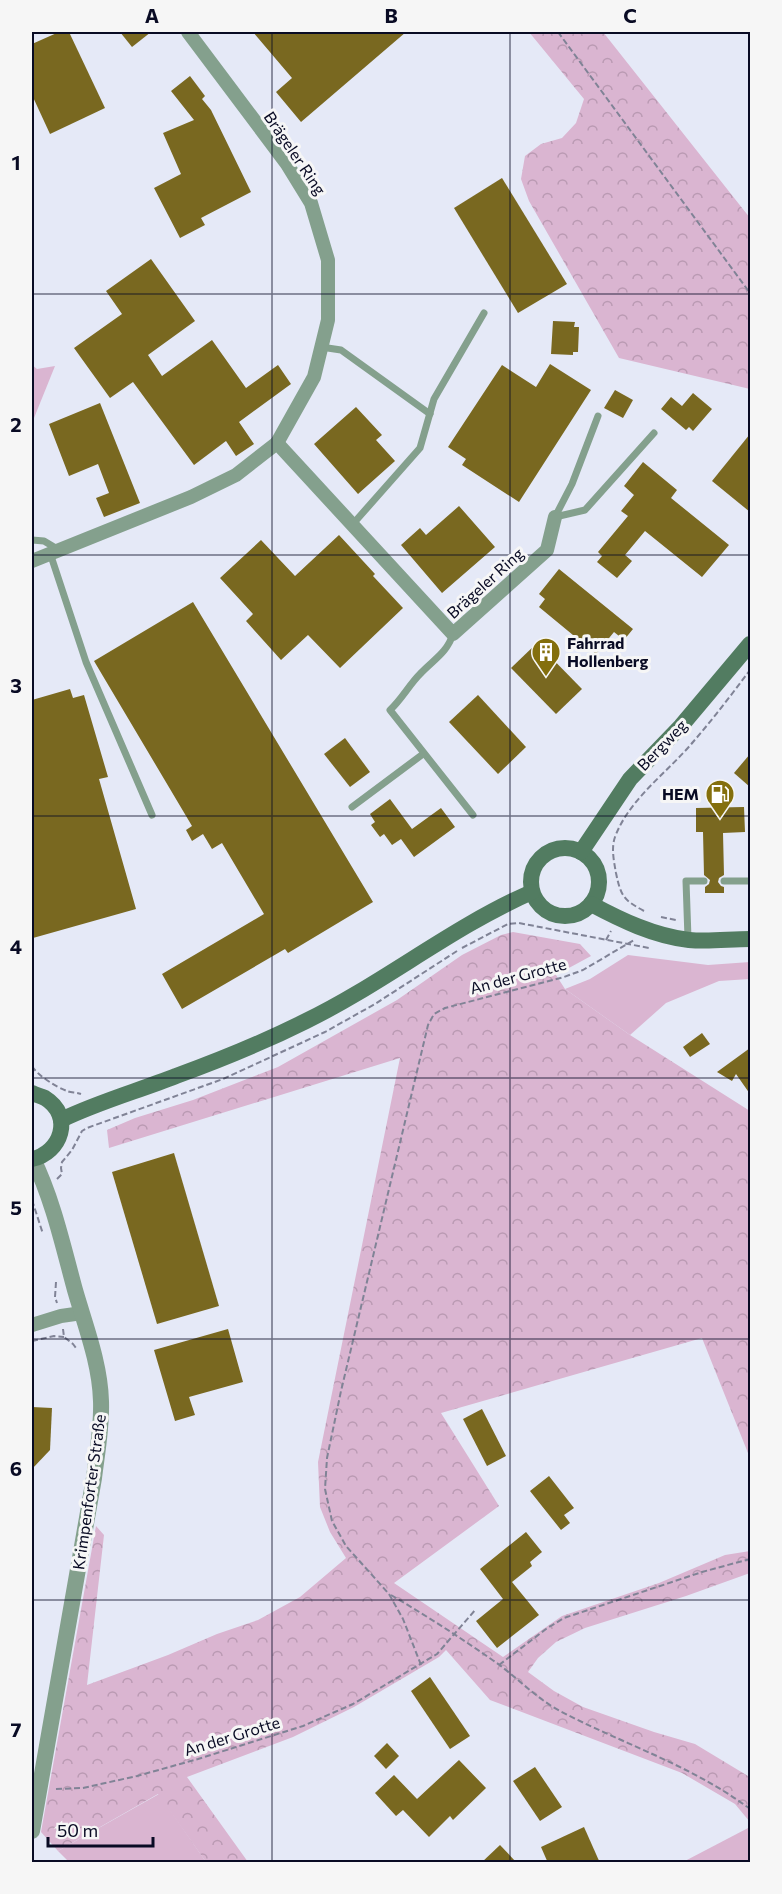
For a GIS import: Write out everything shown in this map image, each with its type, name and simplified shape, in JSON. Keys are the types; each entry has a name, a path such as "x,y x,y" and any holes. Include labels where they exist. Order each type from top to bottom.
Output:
{"main road":[{"name":"Bergweg","path":"581,852 630,779 681,726 750,644"},
{"path":"561,848 581,852 595,866 598,876 599,886 591,904 583,911 573,915 552,914 543,909 536,901 530,882 536,863 552,850 561,848"},
{"path":"61,1120 87,1107 254,1046 308,1020 363,990 443,939 507,903 532,892"},
{"path":"591,904 648,930 688,940 750,939"},
{"path":"32,1093 45,1098 54,1106 61,1120 60,1134 55,1145 44,1155 32,1159"}],"street":[{"name":"Brägeler Ring","path":"32,561 191,497 236,475 277,443 314,377 328,320 328,260 311,203 287,164 188,32"},
{"name":"Brägeler Ring","path":"277,443 453,634 547,550 555,517"},
{"name":"Krimpenforter Straße","path":"32,1159 45,1184 82,1313 99,1376 101,1400 94,1478 32,1831"},
{"path":"32,1325 61,1316 82,1313"}],"lane":[{"path":"352,525 420,448 434,399 484,313"},
{"path":"321,347 341,350 430,414"},
{"path":"555,517 572,484 598,416"},
{"path":"555,517 585,510 654,433"},
{"path":"32,540 44,541 55,551 86,662 152,815"},
{"path":"453,634 449,646 419,675 401,700 390,710 473,815"},
{"path":"352,807 423,754"},
{"path":"688,940 687,881 704,881"},
{"path":"724,881 750,881"}],"path":[{"path":"558,32 750,294"},
{"path":"628,903 620,891 616,876 613,856 614,838 625,818 639,800 693,743 750,670"},
{"path":"45,1184 60,1177 62,1162 72,1150 82,1131 87,1128 223,1079 325,1032 375,1004 459,949 508,924 519,923 657,949"},
{"name":"An der Grotte","path":"389,1594 346,1546 332,1521 325,1489 327,1458 428,1026 434,1014 445,1008 583,970 648,930"},
{"path":"32,1066 42,1077 68,1092 81,1094 87,1107"},
{"path":"32,1200 46,1243"},
{"path":"57,1276 55,1297 64,1337"},
{"path":"32,1341 54,1336 64,1337 78,1351"},
{"path":"499,1665 564,1618 702,1572 750,1560"},
{"path":"389,1594 499,1665 527,1689 559,1710 688,1771 736,1798 750,1809"},
{"path":"389,1594 403,1619 421,1665"},
{"name":"An der Grotte","path":"38,1791 83,1788 137,1776 303,1726 353,1704 421,1665 437,1654 476,1609"}],"green space":[{"path":"529,32 603,32 750,218 750,389 619,358 529,201 521,179 525,156 541,144 562,138 576,123 584,99"},
{"path":"32,365 37,369 55,366 32,423"},
{"path":"513,932 580,944 591,956 556,975 565,989 630,1035 750,1111 750,1458 702,1338 441,1413 499,1506 394,1583 503,1657 562,1616 659,1583 725,1555 750,1551 750,1573 585,1628 556,1642 538,1658 528,1672 554,1691 583,1707 695,1744 748,1776 750,1778 750,1822 735,1804 682,1773 490,1700 446,1650 439,1657 354,1707 293,1737 187,1777 248,1862 206,1862 158,1794 58,1851 41,1832 96,1526 104,1535 87,1685 258,1620 300,1597 346,1558 330,1532 320,1507 318,1462 400,1058 109,1148 107,1130 278,1067 397,1000 462,955 501,935"},
{"path":"628,955 708,965 750,962 750,979 719,981 666,1003 630,1035 565,989 590,979"},
{"path":"159,1794 206,1862 69,1862 58,1851"},
{"path":"750,1827 750,1862 683,1862"}],"building":[{"path":"59,32 69,32 105,108 50,134 32,95 32,44"},
{"path":"120,32 151,32 132,47"},
{"path":"253,32 406,32 301,122 276,92 292,78"},
{"path":"190,76 205,96 202,99 211,110 251,192 201,218 205,225 180,238 154,188 181,174 163,133 194,120 171,91"},
{"path":"502,178 567,284 518,313 454,208"},
{"path":"151,259 195,321 148,355 162,376 212,340 246,388 278,365 291,384 239,422 254,444 236,456 226,441 194,465 133,382 110,398 74,348 122,314 106,291"},
{"path":"553,321 575,322 574,327 579,327 578,352 573,352 573,355 551,354"},
{"path":"550,364 591,390 519,502 462,465 466,459 448,447 502,365 536,387"},
{"path":"615,390 633,400 623,418 604,408"},
{"path":"693,393 712,409 693,431 689,427 686,430 661,409 671,397 682,406"},
{"path":"100,403 140,503 104,517 96,498 109,493 98,464 69,476 49,424"},
{"path":"356,407 382,435 376,440 395,461 358,494 314,444"},
{"path":"750,434 750,512 712,481"},
{"path":"643,462 677,490 671,498 729,545 702,577 645,531 625,555 632,561 617,578 597,562 602,556 598,552 628,516 621,511 634,495 624,486"},
{"path":"459,506 495,547 442,593 401,545 420,528 426,535"},
{"path":"339,535 403,608 340,668 308,635 281,660 246,621 253,614 220,578 261,540 295,576"},
{"path":"559,569 633,629 624,640 614,632 596,654 539,607 545,599 539,594"},
{"path":"193,602 373,902 288,953 285,949 182,1009 162,974 264,914 222,843 212,849 203,834 192,841 186,830 192,826 94,661"},
{"name":"Fahrrad Hollenberg","path":"537,643 582,689 556,714 511,668"},
{"path":"70,689 73,698 84,695 108,777 99,779 136,909 33,938 32,700"},
{"path":"478,695 526,747 498,774 449,722"},
{"path":"345,738 370,772 350,787 324,754"},
{"path":"750,754 750,787 734,773"},
{"path":"390,799 412,829 441,808 455,827 414,857 401,839 392,845 384,834 380,837 371,825 375,822 370,814"},
{"path":"744,807 745,832 723,833 724,875 719,878 718,882 724,887 724,893 705,893 705,887 710,880 704,875 703,832 696,832 696,808"},
{"path":"702,1033 710,1044 690,1057 683,1047"},
{"path":"750,1048 750,1094 736,1074 732,1081 717,1072"},
{"path":"174,1153 219,1306 157,1324 112,1172"},
{"path":"228,1329 243,1382 189,1397 195,1415 175,1421 154,1350"},
{"path":"32,1407 52,1408 50,1450 32,1469"},
{"path":"482,1409 506,1456 487,1466 463,1419"},
{"path":"549,1476 574,1508 564,1515 570,1523 561,1530 530,1491"},
{"path":"526,1532 542,1552 530,1562 532,1566 512,1582 539,1615 497,1648 476,1621 503,1599 480,1569"},
{"path":"430,1677 470,1736 450,1749 411,1691"},
{"path":"387,1743 399,1756 386,1769 374,1756"},
{"path":"459,1760 486,1788 453,1820 450,1816 429,1837 403,1810 396,1816 375,1793 394,1775 417,1799"},
{"path":"535,1767 562,1807 540,1821 513,1781"},
{"path":"584,1827 600,1863 548,1863 541,1847"},
{"path":"500,1845 517,1863 481,1863"}],"place":[{"name":"Fahrrad Hollenberg","path":"546,678"},
{"name":"HEM","path":"720,820"}]}
